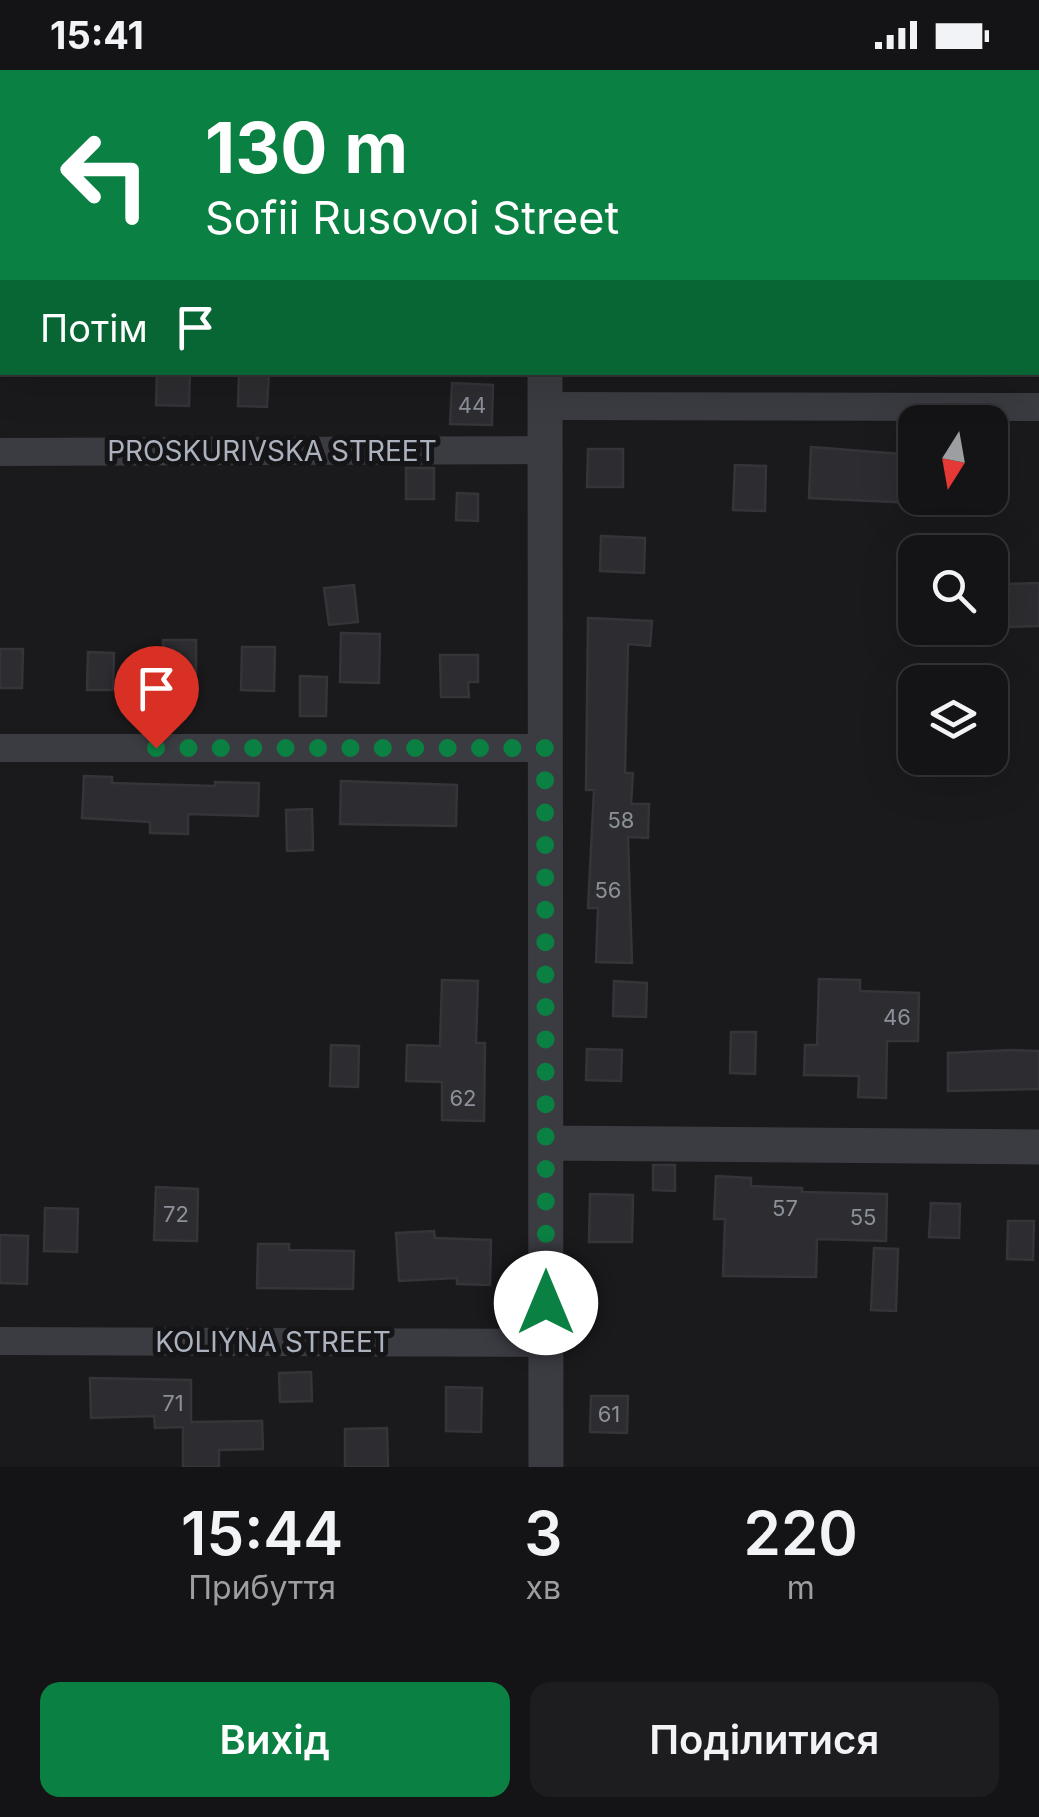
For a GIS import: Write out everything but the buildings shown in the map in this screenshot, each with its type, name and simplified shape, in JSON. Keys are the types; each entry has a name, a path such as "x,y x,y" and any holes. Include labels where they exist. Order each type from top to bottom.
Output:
{"street":[{"path":"546,1467 545,390 1039,407"},
{"name":"PROSKURIVSKA STREET","path":"0,452 545,450"},
{"path":"0,748 545,748"},
{"path":"546,1143 1039,1147"},
{"name":"KOLIYNA STREET","path":"0,1341 546,1343"}],"route":[{"path":"156,748 545,748 546,1303"}]}
